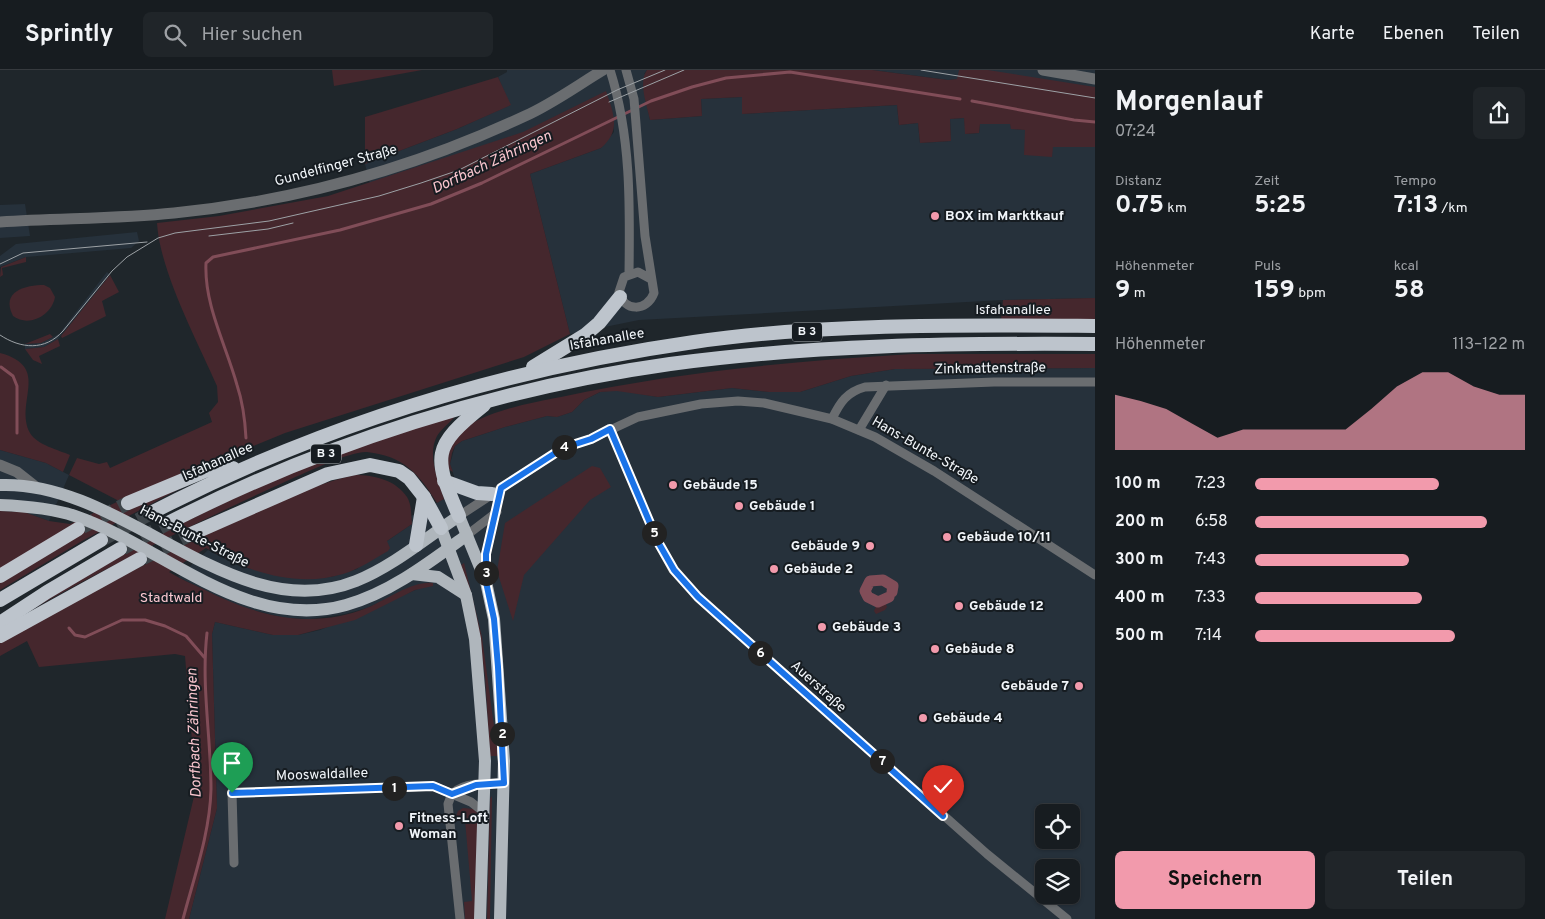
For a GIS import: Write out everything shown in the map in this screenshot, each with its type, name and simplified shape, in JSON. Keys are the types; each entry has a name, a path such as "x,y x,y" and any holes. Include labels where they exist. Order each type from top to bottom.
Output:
{"highway":[{"path":"522,374 585,335 599,323 620,297"},
{"name":"Isfahanallee","path":"151,512 248,465 327,434 397,410 522,374 631,352 762,334 1006,325 1095,326"},
{"name":"B 3","path":"170,522 289,467 394,430 488,402 614,373 668,364 766,353 920,345 1095,344"},
{"path":"459,516 444,481 441,461 444,444 460,424 488,402"},
{"path":"128,503 205,471 248,465"},
{"path":"189,535 328,474 370,465 399,471 409,478 424,497 441,528"},
{"path":"444,481 477,494 496,491"},
{"path":"416,545 424,497"},
{"path":"0,576 78,529"},
{"path":"0,600 101,540"},
{"path":"0,623 47,592 120,549"},
{"path":"0,636 140,559"}],"main road":[{"name":"Hans-Bunte-Straße","path":"0,485 36,487 61,493 123,518 198,559 257,584 291,590 317,590 355,581 416,545 459,516"},
{"path":"0,505 54,511 75,516 111,531 184,571 229,592 258,602 291,610 333,608 361,600 412,574 466,535"},
{"path":"459,516 486,582 494,619 504,783 500,919"},
{"path":"441,528 466,595 475,639 484,729 485,813 480,919"},
{"path":"412,574 438,577 466,595"}],"street":[{"name":"Gundelfinger Straße","path":"0,222 173,213 299,194 372,174 450,148 527,116 603,70"},
{"path":"610,70 621,105 624,123 630,212 629,274"},
{"path":"626,70 634,99 641,202 650,279 654,293 647,304 642,307 629,306 620,297 621,281 629,274 638,272 650,279"},
{"path":"1043,70 1090,75"},
{"name":"Zinkmattenstraße","path":"832,419 844,398 853,391 886,385 1095,382"},
{"path":"859,430 886,385"},
{"name":"Hans-Bunte-Straße","path":"459,516 563,448 591,439 610,429 655,412 701,404 738,401 797,409 832,419 859,430 934,471 1095,574"},
{"name":"Auerstraße","path":"610,429 658,542 674,570 698,597 987,854 1067,919"},
{"path":"0,465 17,472 36,487"},
{"path":"486,582 486,554 497,512 496,491"},
{"path":"466,535 497,512"},
{"path":"460,919 448,804 452,794 461,789 485,784 504,783"},
{"name":"Mooswaldallee","path":"234,863 232,793 433,786 471,802 485,813"}],"shaded area":[{"path":"507,70 647,70 644,74 655,70 705,70 644,91 650,120 702,116 701,99 742,97 742,114 897,105 899,125 918,123 920,143 951,141 950,119 964,118 966,134 979,133 980,124 1010,124 1012,129 1053,131 1053,147 1095,147 1095,298 1003,300 639,320 570,334 530,174 601,148 614,132 610,106 456,185 381,207 270,233 160,245 158,230 268,217 377,191 452,168 518,134 370,184 365,164 457,129 510,105 498,77 507,72"},
{"path":"872,70 1095,70 1095,107 957,79 948,80"},
{"path":"25,204 30,236 0,238 0,205"},
{"path":"137,232 139,241 131,248 26,257 0,267 0,256 16,244"},
{"path":"107,272 110,275 58,339 44,347 25,349 25,344 41,343 59,334"},
{"path":"1095,368 1095,919 189,919 217,808 212,634 215,622 273,635 298,635 320,630 425,586 433,586 421,584 367,608 345,614 310,619 285,618 237,606 178,577 208,550 239,566 293,578 331,577 357,569 387,541 412,524 411,516 444,499 440,487 455,479 450,464 455,446 462,441 505,427 547,416 557,417 572,412 584,400 600,392 617,390 658,397 732,388 769,392 800,392 851,376 895,369"},
{"path":"0,450 46,463 69,475 49,521 24,512 0,511"}],"green space":[{"path":"332,70 422,70 334,86"},
{"path":"647,70 872,70 948,80 957,79 959,70 988,70 1095,87 1095,147 1053,147 1052,157 1024,155 1025,130 1011,129 1010,124 980,124 979,133 965,134 964,118 950,119 951,141 920,143 918,123 899,125 897,105 742,114 742,97 701,99 702,116 650,120 643,87 644,75"},
{"path":"498,77 511,105 457,129 365,164 365,117"},
{"path":"606,91 614,122 607,142 601,148 530,174 570,334 524,357 285,433 120,501 130,507 183,487 82,541 0,590 0,511 24,512 49,521 70,524 119,501 69,475 77,458 99,464 107,462 110,468 212,422 209,413 218,402 217,386 172,284 165,263 157,223 219,216 328,196 523,132"},
{"path":"26,257 26,262 2,268 3,275 0,277 1,267"},
{"path":"110,275 119,292 102,301 106,316 62,338 61,336"},
{"path":"44,285 50,288 55,297 45,314 39,318 26,321 13,316 10,307 12,295 23,288"},
{"path":"1095,298 1095,320 1001,320 1003,300"},
{"path":"50,334 53,337 41,343 25,344"},
{"path":"58,339 60,346 39,356 42,364 33,360 25,349 44,347"},
{"path":"0,353 16,359 24,367 28,376 26,421 30,433 43,444 70,455 63,472 46,463 0,450"},
{"path":"912,354 1095,354 1095,368 895,369 851,376 800,392 769,392 732,388 658,397 617,391 600,392 584,400 572,412 557,417 547,416 505,427 462,441 455,446 452,453 450,464 453,472 446,468 449,447 455,436 465,428 490,415 520,406 605,388 692,374 824,360"},
{"path":"456,415 439,433 434,443 434,468 444,499 437,503 417,475 401,462 380,454 367,452 350,455 256,495 191,526 94,575 31,610 131,550 235,498 324,460"},
{"path":"592,466 600,468 611,487 590,500 524,575 513,621 497,571 505,523"},
{"name":"Stadtwald","path":"355,475 377,477 397,486 409,500 411,507 412,524 387,541 390,548 388,551 361,567 326,578 290,578 273,575 238,564 206,548 169,572 243,607 284,617 305,619 347,614 369,607 400,591 417,585 433,583 433,586 415,590 355,620 298,635 273,635 215,622 212,634 217,808 189,919 165,919 196,788 185,656 175,654 39,667 27,641 0,656 0,642 92,592 216,530 300,492"},
{"path":"464,563 482,637 498,756 490,756 485,676 479,638 461,565"},
{"path":"885,601 887,607 885,610 876,614 874,611 878,602"},
{"path":"492,796 490,919 487,919 490,799"},
{"path":"463,808 474,809 478,814 475,919 465,919 464,902 472,901 465,820 454,821 458,811"}],"waterway":[{"name":"Dorfbach Zähringen","path":"246,438 241,398 208,294 206,263 213,257 340,230 431,204 482,183 651,101 726,78 790,72 960,99"},
{"name":"Dorfbach Zähringen","path":"972,101 1074,120 1095,122"},
{"path":"1,367 13,376 17,386 17,433"},
{"path":"889,597 878,602 868,597 865,591 870,581 883,580 893,586 892,592"},
{"path":"69,628 75,635 85,637 122,620 145,620 165,626 186,636 204,657"},
{"name":"Dorfbach Zähringen","path":"183,919 201,855 210,805 211,770 205,672 207,633"}],"tunnel":[{"path":"82,527 128,503"},
{"path":"101,540 151,513"},
{"path":"123,548 170,522"},
{"path":"143,558 189,535"}],"tram line":[{"path":"0,335 8,340 24,345 33,346 49,342 63,331 112,271 127,257 158,238 175,233 269,221 379,196 421,183 459,170 617,90 665,70"},
{"path":"609,102 684,70"},
{"path":"921,70 1095,98"},
{"path":"209,236 268,229 293,223"},
{"path":"0,264 23,253 147,242"}],"place":[{"name":"BOX im Marktkauf","path":"935,216"},
{"name":"Gebäude 15","path":"673,485"},
{"name":"Gebäude 1","path":"739,506"},
{"name":"Gebäude 10/11","path":"947,537"},
{"name":"Gebäude 9","path":"870,546"},
{"name":"Gebäude 2","path":"774,569"},
{"name":"Gebäude 12","path":"959,606"},
{"name":"Gebäude 3","path":"822,627"},
{"name":"Gebäude 8","path":"935,649"},
{"name":"Gebäude 7","path":"1079,686"},
{"name":"Gebäude 4","path":"923,718"},
{"name":"Fitness-Loft Woman","path":"399,826"}],"route":[{"path":"232,793 433,786 452,794 461,789 476,785 504,783 494,619 486,582 486,554 501,488 563,448 591,439 610,429 658,542 674,570 698,597 943,816"}]}
